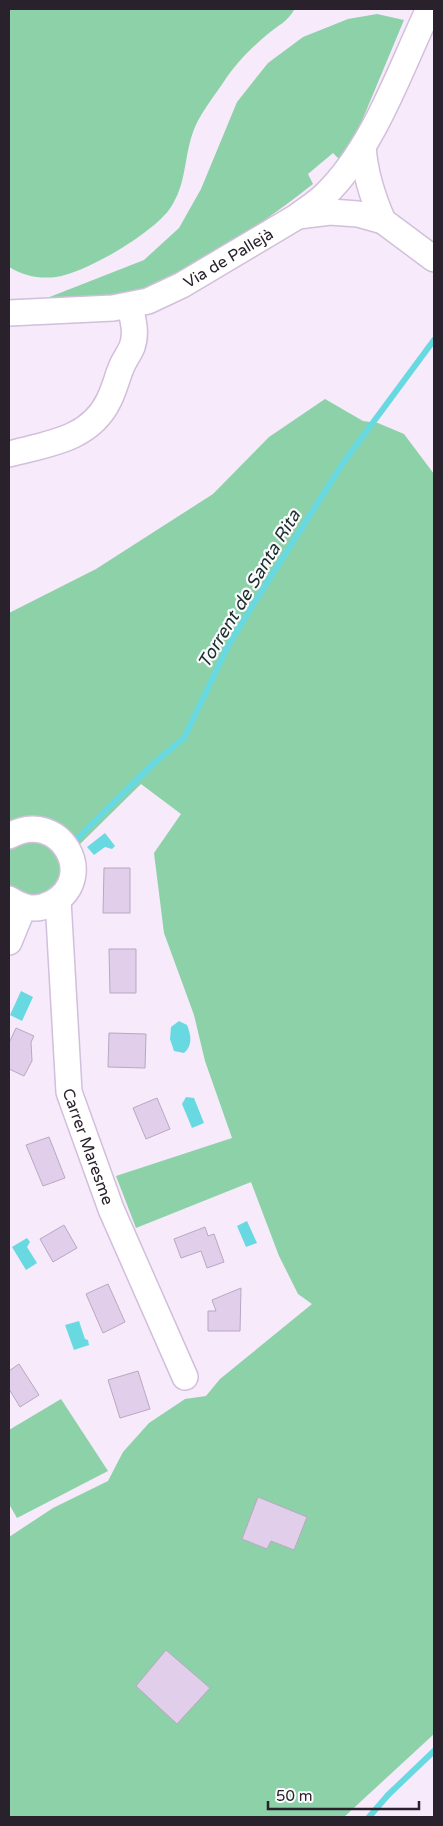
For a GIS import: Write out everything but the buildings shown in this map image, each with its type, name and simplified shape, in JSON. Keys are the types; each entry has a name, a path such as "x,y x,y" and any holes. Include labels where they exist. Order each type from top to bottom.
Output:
{"street":[{"path":"298,216 325,195 347,170 363,147 426,29 429,9"},
{"path":"363,147 365,169 370,190 383,222"},
{"name":"Via de Pallejà","path":"9,312 130,306 148,301 182,285 298,216 339,213 358,214 383,222 434,259"},
{"path":"9,454 66,439 77,434 96,420 110,400 122,366 132,347 135,333 130,306"},
{"path":"9,836 19,830 36,828 50,832 63,842 71,855 73,870 69,886 58,900 46,906 16,903 9,942"},
{"name":"Carrer Maresme","path":"58,900 69,1092 111,1209 185,1377"}],"green space":[{"path":"9,9 294,10 286,20 263,38 238,63 206,108 198,121 189,144 182,181 176,198 163,217 135,239 101,260 69,274 44,278 26,275 9,267"},
{"path":"377,14 404,20 356,135 339,159 333,153 308,174 313,184 222,249 170,278 145,288 112,297 42,300 144,260 179,228 201,189 237,102 268,63 303,37 348,19"},
{"path":"325,399 363,421 378,423 404,434 434,474 434,1734 344,1817 9,1817 9,1537 53,1508 108,1481 123,1452 149,1423 185,1399 206,1396 220,1379 312,1304 298,1294 279,1256 251,1182 136,1228 116,1176 232,1138 205,1061 194,1015 164,933 154,853 181,814 141,784 76,848 41,821 9,821 9,613 96,569 213,494 269,437"},
{"path":"49,839 66,866 61,886 36,901 9,889 9,847 12,843"},
{"path":"61,1399 108,1471 17,1518 9,1504 9,1430"}],"water":[{"path":"105,833 115,846 112,849 105,847 94,855 87,847"},
{"path":"21,991 33,997 22,1021 10,1015"},
{"path":"179,1021 187,1025 190,1036 189,1047 184,1053 174,1051 170,1039 171,1027"},
{"path":"186,1097 194,1098 204,1123 192,1128 182,1104"},
{"path":"247,1221 257,1243 246,1247 237,1226"},
{"path":"27,1238 30,1242 27,1247 37,1263 26,1270 12,1247"},
{"path":"79,1321 89,1345 74,1350 65,1325"}],"waterway":[{"name":"Torrent de Santa Rita","path":"77,839 154,763 184,738 228,646 256,600 343,463 434,340"},
{"path":"369,1817 388,1795 434,1751"}]}
